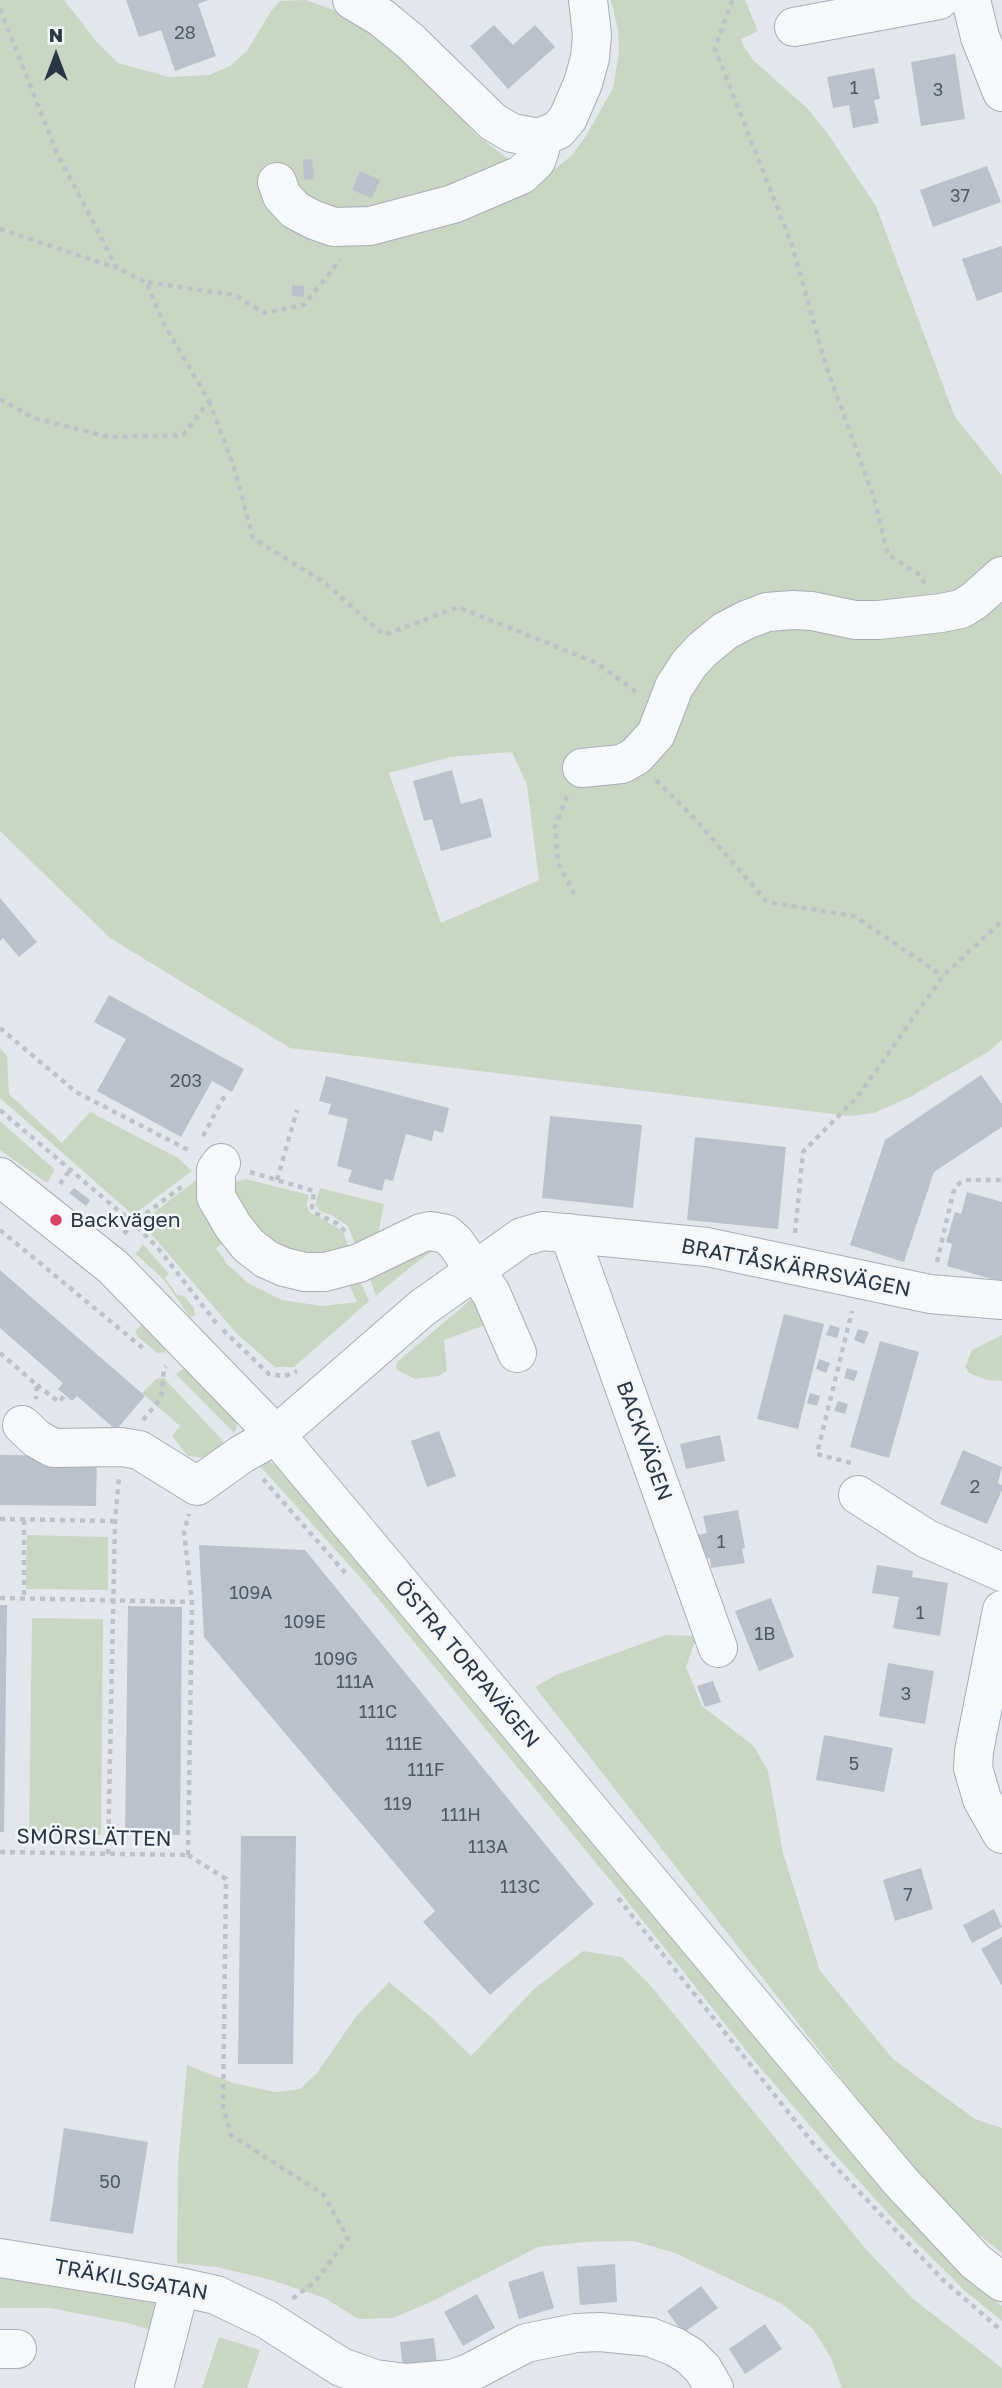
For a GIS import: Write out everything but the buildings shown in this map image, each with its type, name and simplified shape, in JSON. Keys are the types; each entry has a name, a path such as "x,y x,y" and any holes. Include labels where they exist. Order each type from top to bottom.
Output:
{"street":[{"path":"352,0 382,18 411,42 493,122 512,133 539,138 558,130 568,118 583,83 590,58 592,35 588,0"},
{"path":"794,27 939,0"},
{"path":"971,0 979,37 1002,92"},
{"path":"276,181 282,196 295,210 314,220 334,227 370,226 453,204 521,175 536,161 540,150 539,138"},
{"path":"582,768 622,764 635,757 656,734 674,687 702,650 725,631 767,612 812,611 855,620 941,613 961,609 1002,576"},
{"path":"211,1162 216,1197 233,1226 248,1245 266,1259 284,1267 305,1272 346,1268 376,1256 401,1241 430,1231 446,1234 455,1242 491,1293 517,1353"},
{"name":"ÖSTRA TORPAVÄGEN","path":"0,1177 113,1266 276,1435 901,2182 976,2262 1002,2282"},
{"name":"BRATTÅSKÄRRSVÄGEN","path":"197,1486 242,1454 276,1435 422,1308 522,1237 543,1231 707,1247 930,1294 1002,1300"},
{"name":"BACKVÄGEN","path":"569,1233 718,1648"},
{"path":"32,1406 37,1439 53,1448 121,1447 139,1450 197,1486"},
{"path":"858,1494 927,1539 1002,1572"},
{"path":"1002,1610 973,1768 982,1799 1002,1834"},
{"name":"TRÄKILSGATAN","path":"0,2258 216,2295 266,2319 341,2367 375,2379 407,2383 459,2383 526,2343 576,2333 600,2332 650,2337 675,2347 691,2357 714,2388"},
{"path":"154,2388 180,2287"}],"path":[{"path":"732,0 715,49 792,245 826,366 874,498 888,555 920,575 941,613"},
{"path":"0,9 56,151 117,268"},
{"path":"0,229 117,268 146,282 235,295 264,313 304,305 370,226"},
{"path":"146,282 164,324 209,401 234,467 253,538 325,583 384,635 458,607 597,663 665,713"},
{"path":"0,399 34,418 109,437 183,435 209,401"},
{"path":"647,745 656,780 696,820 767,902 854,916 943,976"},
{"path":"574,894 558,863 555,827 569,791 582,768"},
{"path":"797,1212 803,1152 858,1096 943,976 1002,921"},
{"path":"0,1028 76,1092 211,1162 309,1189"},
{"path":"121,1239 133,1223 211,1162 226,1094"},
{"path":"277,1180 297,1110"},
{"path":"930,1294 957,1185 965,1180 1002,1180"},
{"path":"0,1230 148,1353"},
{"path":"820,1436 860,1279"},
{"path":"1,1355 32,1406"},
{"path":"156,1361 173,1377"},
{"path":"108,1854 115,1521 121,1447 161,1398 164,1368 171,1362"},
{"path":"242,1454 355,1583"},
{"path":"197,1486 184,1532 192,1602 188,1854 226,1879 223,2106 231,2135 323,2194 348,2238 315,2282 266,2319"},
{"path":"0,1519 115,1521"},
{"path":"24,1520 24,1599"},
{"path":"0,1598 192,1602"},
{"name":"SMÖRSLÄTTEN","path":"0,1852 188,1854"},
{"path":"611,1889 811,2141 943,2280 1002,2332"}],"green space":[{"path":"0,0 64,0 97,42 118,63 169,77 209,75 230,66 247,51 280,1 306,0 345,14 376,33 445,95 474,133 507,158 539,171 555,169 571,156 586,136 613,88 619,53 618,29 611,0 745,0 758,31 741,39 743,45 753,60 807,108 828,134 876,206 955,417 1002,475 1002,1040 988,1052 910,1097 874,1113 850,1116 290,1048 110,938 0,831","holes":["512,752 527,785 539,880 441,923 389,773 450,757"]},
{"path":"0,1048 7,1056 9,1094 62,1143 90,1112 178,1158 192,1171 133,1215 0,1098"},
{"path":"0,1121 53,1168 47,1183 0,1150"},
{"path":"199,1178 232,1237 216,1248 228,1265 248,1283 282,1300 322,1306 357,1302 348,1282 358,1277 369,1301 294,1367 275,1367 237,1334 141,1222"},
{"path":"246,1179 309,1195 309,1212 338,1228 344,1234 350,1252 319,1257 286,1250 257,1225 252,1225 230,1186"},
{"path":"320,1188 384,1204 378,1234 357,1249 348,1226 321,1212 315,1205"},
{"path":"143,1244 169,1274 165,1278 177,1295 184,1296 194,1308 195,1316 190,1317 164,1280 136,1254"},
{"path":"438,1247 413,1265 376,1296 368,1273"},
{"path":"474,1297 491,1323 444,1340 447,1371 438,1376 415,1379 399,1371 397,1362"},
{"path":"142,1325 165,1344 165,1352 158,1353 138,1337 135,1331"},
{"path":"1002,1335 1002,1381 987,1380 969,1373 965,1367 972,1350"},
{"path":"185,1367 236,1421 237,1428 234,1433 176,1374"},
{"path":"164,1378 223,1441 222,1447 207,1458 188,1456 172,1436 180,1426 142,1393 156,1379"},
{"path":"264,1462 277,1466 974,2283 1002,2306 1002,2321 965,2291 898,2224 836,2156 752,2058 620,1892 367,1585 261,1467 260,1464"},
{"path":"27,1535 108,1537 108,1590 26,1589"},
{"path":"32,1618 103,1619 101,1835 29,1834"},
{"path":"666,1635 697,1636 686,1667 702,1706 754,1746 768,1771 783,1853 820,1971 893,2059 975,2119 1002,2128 1002,2253 958,2218 909,2165 535,1687 558,1674"},
{"path":"583,1951 622,1957 651,1986 865,2248 912,2298 1002,2368 1002,2388 842,2388 831,2358 813,2329 782,2304 675,2253 634,2241 538,2247 431,2302 393,2318 358,2319 325,2298 271,2280 217,2267 177,2263 178,2164 187,2065 233,2083 275,2092 300,2089 317,2073 355,2018 389,1982 430,2016 471,2056 534,1989"},
{"path":"0,2269 164,2297 159,2332 50,2308 0,2308"},
{"path":"219,2337 260,2350 247,2388 202,2388"}],"place":[{"name":"Backvägen","path":"56,1220"}]}
